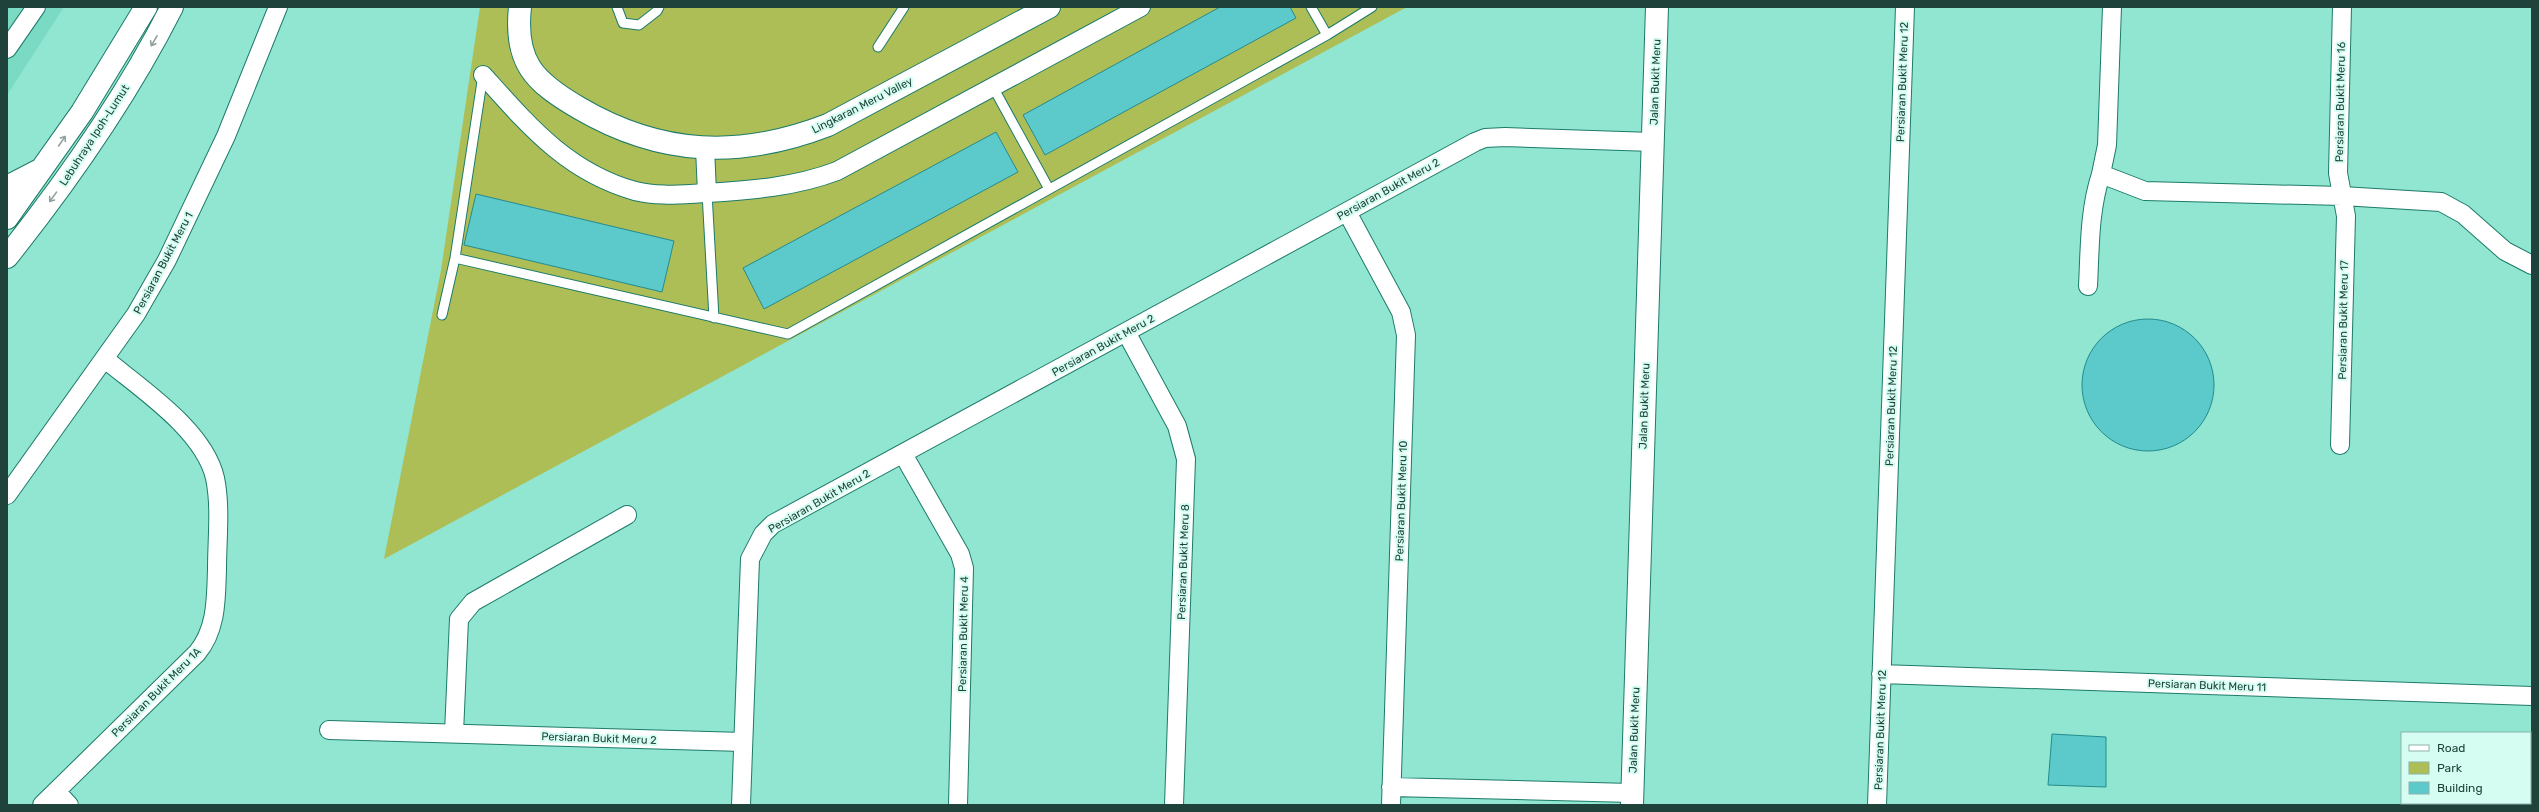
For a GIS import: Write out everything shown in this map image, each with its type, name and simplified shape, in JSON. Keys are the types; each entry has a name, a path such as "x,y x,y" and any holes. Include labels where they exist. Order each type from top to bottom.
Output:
{"main road":[{"name":"Lebuhraya Ipoh-Lumut","path":"7,218 45,167 115,60 146,7"},
{"name":"Lebuhraya Ipoh-Lumut","path":"9,250 103,126 172,7"},
{"name":"Lingkaran Meru Valley","path":"520,7 519,39 523,52 539,81 550,92 605,123 634,135 659,143 705,148 779,141 828,125 1049,7"},
{"name":"Jalan Bukit Meru","path":"1632,799 1657,7"},
{"path":"7,187 45,167"}],"street":[{"path":"7,49 36,7"},
{"name":"Persiaran Bukit Meru 1","path":"7,495 136,314 196,203 245,92 278,7"},
{"path":"483,75 531,128 574,165 635,191 657,194 707,193 765,189 813,180 837,171 1141,7"},
{"name":"Persiaran Bukit Meru 12","path":"1877,805 1905,7"},
{"path":"2088,286 2092,211 2107,145 2112,7"},
{"name":"Persiaran Bukit Meru 16","path":"2342,7 2338,173 2342,196"},
{"name":"Persiaran Bukit Meru 2","path":"741,805 748,574 750,559 755,546 763,534 773,524 1486,138 1505,137 1653,142"},
{"path":"705,148 707,193"},
{"path":"2101,174 2145,191 2342,196 2442,202 2463,214 2505,251 2532,265"},
{"name":"Persiaran Bukit Meru 17","path":"2340,445 2346,216 2342,196"},
{"name":"Persiaran Bukit Meru 10","path":"1347,212 1401,312 1406,335 1391,805"},
{"name":"Persiaran Bukit Meru 8","path":"1126,332 1177,426 1186,459 1174,805"},
{"name":"Persiaran Bukit Meru 1A","path":"42,805 205,644 211,630 216,599 218,501 215,477 206,456 172,415 105,359"},
{"name":"Persiaran Bukit Meru 4","path":"903,454 960,554 964,568 958,805"},
{"path":"454,733 459,620 473,602 627,515"},
{"name":"Persiaran Bukit Meru 11","path":"1881,674 2532,696"},
{"name":"Persiaran Bukit Meru 2","path":"329,730 743,742"},
{"path":"1391,787 1632,799"},
{"path":"56,791 69,805"}],"lane":[{"path":"617,7 623,22 639,25 657,11 659,7"},
{"path":"878,47 904,7"},
{"path":"1311,7 1326,35"},
{"path":"455,258 788,334 1326,35 1372,7"},
{"path":"442,315 455,258 483,75"},
{"path":"993,86 1049,189"},
{"path":"707,193 714,318"}],"shaded area":[{"path":"7,7 64,7 7,95"}],"green space":[{"path":"480,7 1407,7 384,559 441,270"}],"building":[{"path":"1220,7 1290,7 1296,18 1045,155 1023,115"},
{"path":"996,132 1018,172 764,309 743,268"},
{"path":"476,194 674,241 662,292 464,245"},
{"path":"2148,319 2173,324 2190,334 2199,343 2209,360 2214,385 2209,410 2199,427 2190,436 2173,446 2148,451 2123,446 2106,436 2097,427 2087,410 2082,385 2087,360 2097,343 2106,334 2123,324"},
{"path":"2052,734 2106,737 2106,787 2048,785"}]}
